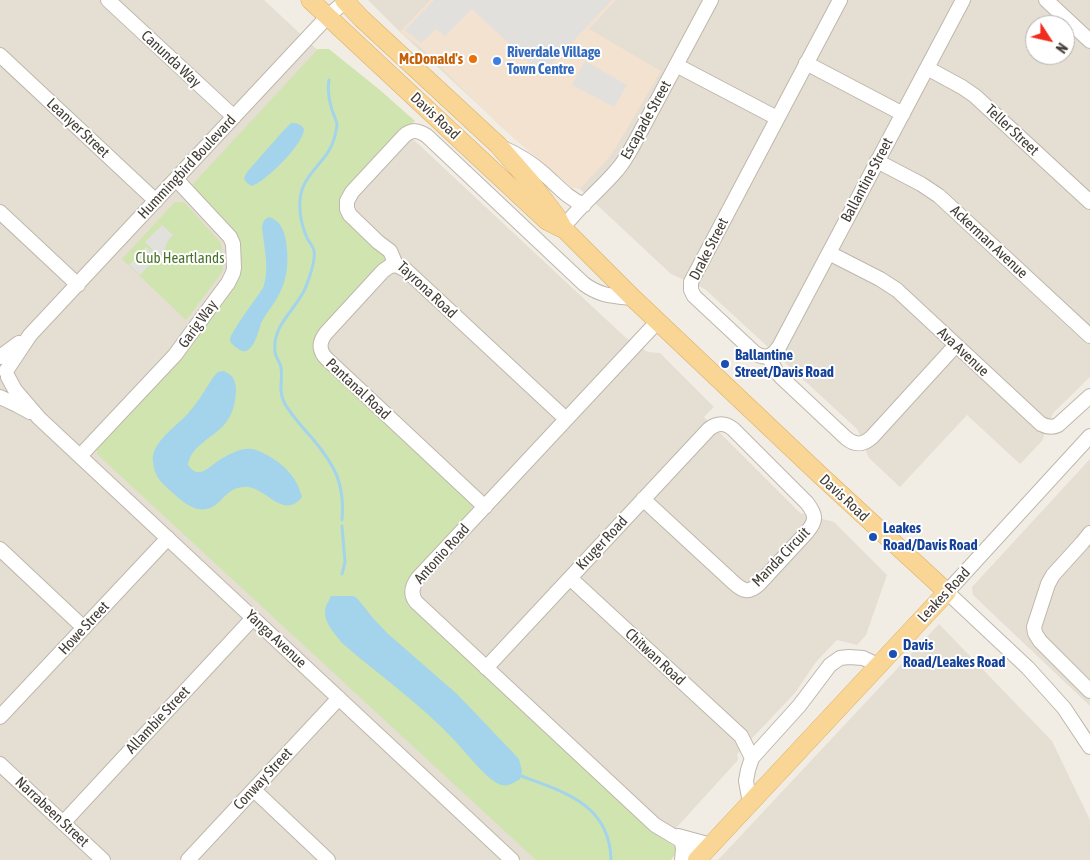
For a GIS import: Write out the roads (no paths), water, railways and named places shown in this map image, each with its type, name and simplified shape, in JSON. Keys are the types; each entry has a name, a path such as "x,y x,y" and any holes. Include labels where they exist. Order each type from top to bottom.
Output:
{"main road":[{"name":"Davis Road","path":"310,0 547,221 563,228"},
{"name":"Davis Road","path":"345,0 362,19 498,145 532,184 563,228 633,298 947,592"},
{"name":"Leakes Road","path":"693,859 712,845 947,592"}],"street":[{"name":"Canunda Way","path":"108,0 234,117"},
{"name":"Hummingbird Boulevard","path":"0,357 30,335 345,0"},
{"name":"Escapade Street","path":"563,228 569,219 609,179 623,162 711,0"},
{"name":"Drake Street","path":"768,356 761,357 755,354 694,296 690,286 694,275 840,0"},
{"name":"Ballantine Street","path":"768,356 775,353 779,347 963,0"},
{"path":"1046,0 1090,41"},
{"name":"Leanyer Street","path":"0,55 156,201"},
{"path":"806,63 903,114"},
{"path":"676,65 777,118"},
{"name":"Teller Street","path":"927,68 975,96 1090,202"},
{"name":"Tayrona Road","path":"413,131 404,136 352,192 347,201 347,210 390,252 396,265 406,270 566,419"},
{"name":"Davis Road","path":"413,131 418,131 427,136 584,284 592,290 605,295 633,298"},
{"path":"498,145 530,162 570,198 584,205"},
{"name":"Ackerman Avenue","path":"877,161 921,184 939,196 1090,336"},
{"name":"Garig Way","path":"80,456 175,355 228,283 233,273 234,250 230,237 176,179"},
{"path":"0,212 78,285"},
{"name":"Ava Avenue","path":"829,253 897,290 1037,421 1045,426 1054,427 1058,425 1090,396"},
{"name":"Pantanal Road","path":"396,265 390,266 383,271 326,333 320,342 321,351 323,356 485,506"},
{"name":"Antonio Road","path":"658,321 418,578 412,587 412,592 416,602 655,825 677,838 693,859"},
{"name":"Hummingbird Boulevard","path":"0,391 4,387 5,371 30,335"},
{"path":"768,356 776,371 789,385 846,438 853,443 861,444 872,437 956,345"},
{"name":"Yanga Avenue","path":"5,371 16,390 39,418 511,860"},
{"name":"Yanga Avenue","path":"0,396 39,418"},
{"name":"Kruger Road","path":"486,668 709,429 721,423"},
{"name":"Manda Circuit","path":"644,499 739,588 751,590 759,584 807,532 814,522 814,515 807,503 735,431 721,423"},
{"name":"Leakes Road","path":"947,592 1090,436"},
{"path":"1089,536 1050,580 1035,621 1034,633 1090,691"},
{"name":"Howe Street","path":"0,717 168,538"},
{"path":"0,549 84,628"},
{"name":"Chitwan Road","path":"570,578 741,736 751,741 764,742"},
{"name":"Davis Road","path":"947,592 1028,668 1064,708 1090,748"},
{"name":"Allambie Street","path":"63,822 253,618"},
{"path":"750,803 746,781 752,758 764,742 799,706 823,674 840,658 863,658 878,665"},
{"name":"Conway Street","path":"188,860 339,698"},
{"name":"Chitwan Road","path":"741,736 752,758"},
{"name":"Narrabeen Street","path":"0,764 103,860"},
{"path":"254,790 328,860"},
{"name":"Antonio Road","path":"677,838 683,836 712,845"}],"water":[{"path":"291,123 299,124 304,129 298,144 275,170 258,183 252,186 248,184 244,178 247,172"},
{"path":"269,217 279,223 284,233 287,249 287,271 280,293 264,317 255,342 247,351 239,350 230,340 239,323 263,288 266,266 262,227 264,221"},
{"path":"223,371 231,375 236,385 232,412 224,425 197,448 188,465 194,471 201,472 235,452 248,449 258,451 275,460 292,476 300,489 302,497 295,503 289,505 282,504 255,489 243,487 231,491 213,507 200,509 183,502 157,476 153,455 160,441 193,407 214,376 218,372"},
{"path":"331,596 353,596 357,598 387,633 457,694 519,759 522,771 520,779 507,785 496,783 428,715 342,643 326,620 325,611"}],"waterway":[{"path":"329,80 328,88 337,124 336,132 331,147 305,183 300,201 302,224 314,251 313,263 303,293 278,332 275,341 275,351 281,366 281,393 284,402 293,416 327,457 337,476 342,496 342,520"},
{"path":"342,526 345,562 342,574"},
{"path":"521,776 569,795 594,813 603,826 609,841 611,860"}],"place":[{"name":"McDonald's","path":"473,59"},
{"name":"Riverdale Village Town Centre","path":"497,61"},
{"name":"Ballantine Street/Davis Road","path":"725,364"},
{"name":"Leakes Road/Davis Road","path":"873,537"},
{"name":"Davis Road/Leakes Road","path":"893,654"}],"park label":[{"name":"Club Heartlands","path":"180,258"}]}
